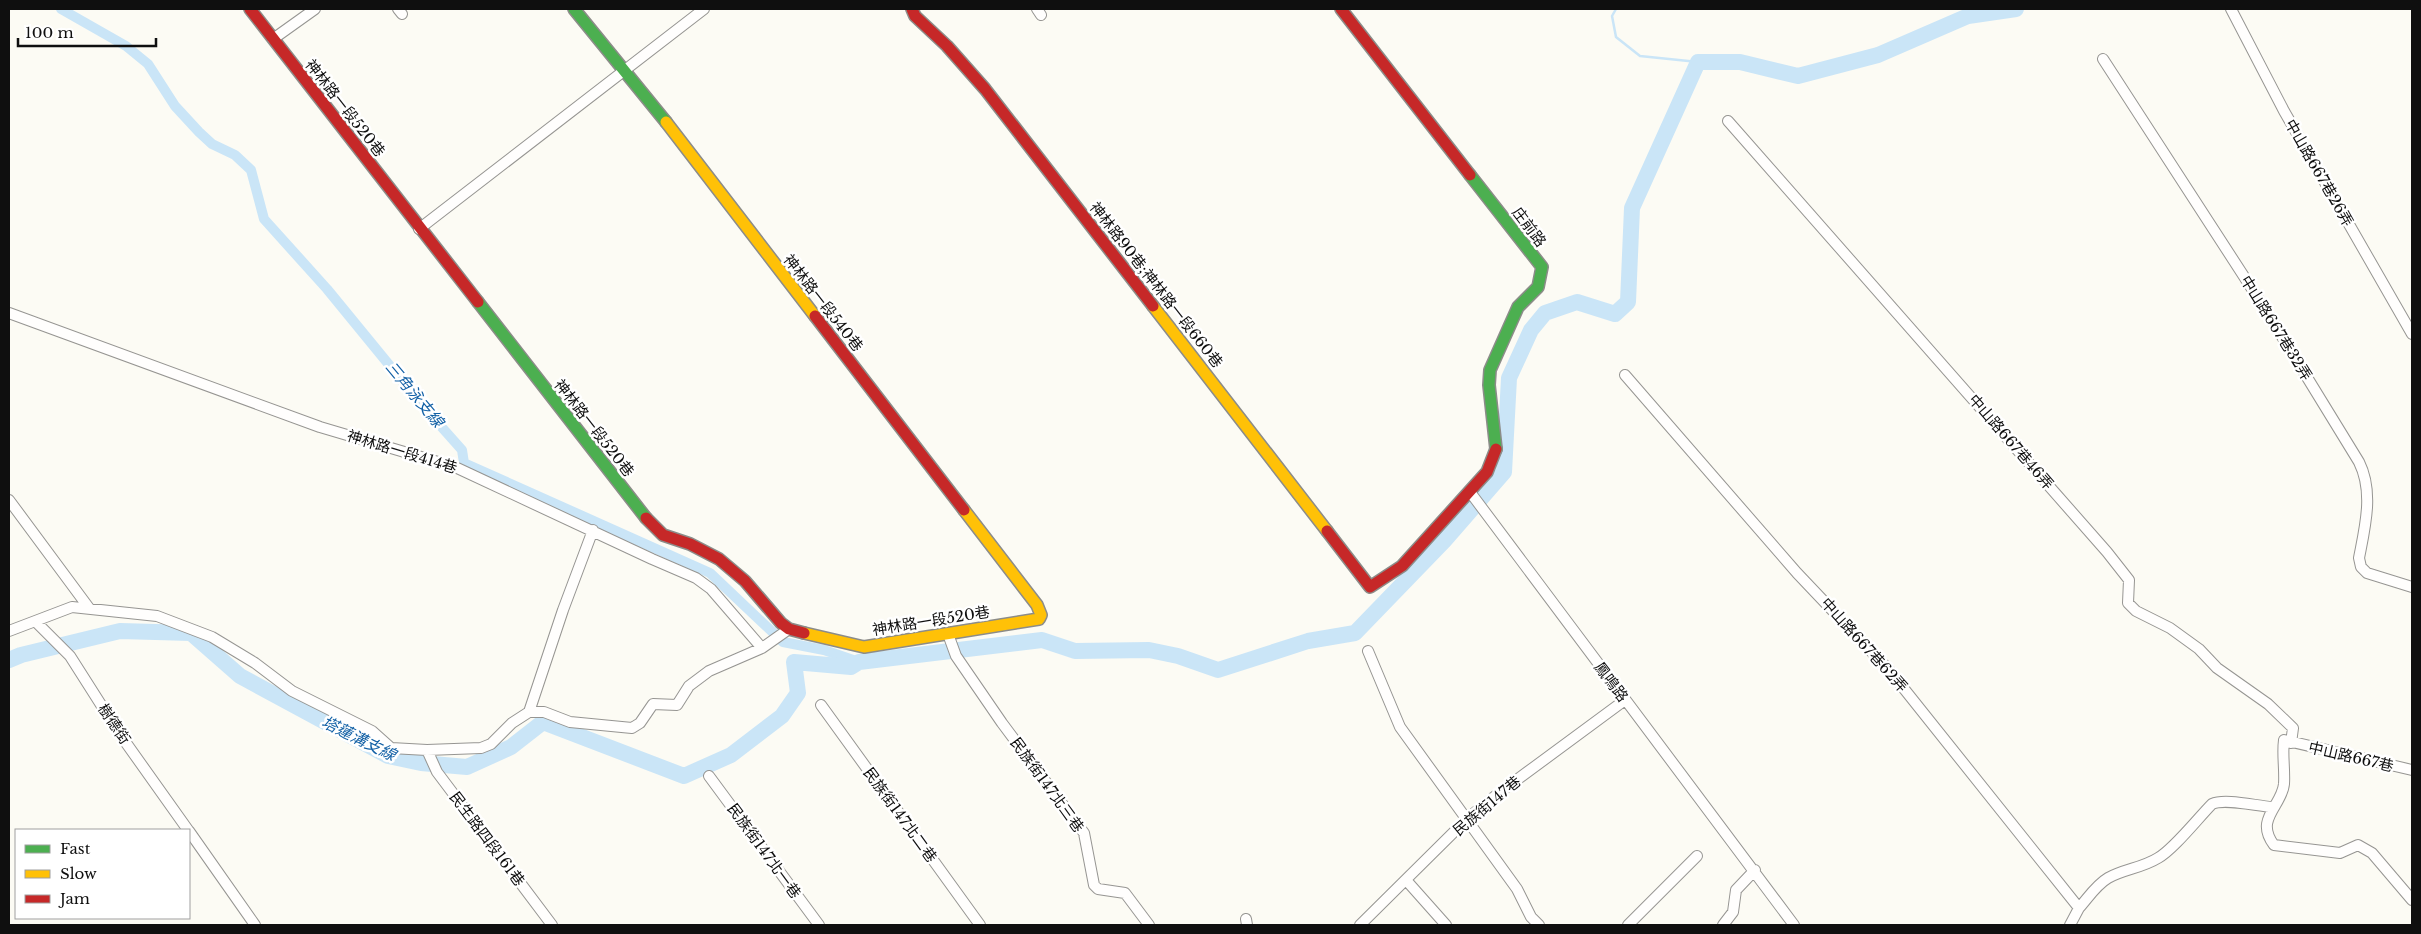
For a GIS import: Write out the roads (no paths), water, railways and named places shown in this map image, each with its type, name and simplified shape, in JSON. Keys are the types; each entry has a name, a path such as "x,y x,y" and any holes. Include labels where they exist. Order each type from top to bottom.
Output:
{"street":[{"name":"神林路一段520巷","path":"250,9 643,515 663,535 690,544 719,559 745,581 781,623 789,629 864,647 1038,619"},
{"path":"273,39 314,9"},
{"name":"神林路一段540巷","path":"574,9 622,72 642,91 1037,605 1041,615 1038,619"},
{"path":"419,229 704,9"},
{"name":"神林路90巷;神林路一段660巷","path":"912,9 915,16 947,46 985,89 1370,586"},
{"name":"庄前路","path":"1341,9 1542,267 1538,286 1518,307 1490,370 1489,385 1496,449 1487,472 1402,566 1370,586"},
{"name":"中山路667巷26弄","path":"2232,9 2284,111 2412,334"},
{"name":"中山路667巷32弄","path":"2103,58 2267,312 2359,462 2366,476 2368,501 2360,558 2361,567 2367,573 2412,587"},
{"name":"中山路667巷46弄","path":"1728,121 2107,552 2129,580 2128,603 2136,611 2170,628 2199,648 2217,668 2268,704 2293,728 2287,741"},
{"name":"神林路一段414巷","path":"9,313 320,428 455,467 696,578 711,589 762,648"},
{"name":"中山路667巷62弄","path":"1625,375 1797,573 1889,670 2079,908"},
{"name":"鳳鳴路","path":"1470,492 1755,870 1794,925"},
{"path":"9,500 89,608"},
{"path":"530,712 563,610 593,530"},
{"path":"9,631 72,607 157,616 212,637 255,662 292,692 330,708 372,731 391,748 427,750 481,748 491,744 512,723 530,712 544,712 570,722 632,728 640,723 653,704 676,705 689,686 709,671 762,648 789,629"},
{"name":"樹德街","path":"36,622 70,656 119,732 187,829"},
{"name":"民族街147北三巷","path":"948,634 956,656 1002,723 1084,833 1094,885 1098,889 1125,893 1150,925"},
{"path":"1368,651 1400,727 1468,819 1517,889 1531,918 1539,925"},
{"name":"民族街147巷","path":"1360,925 1468,819 1499,793 1626,700"},
{"name":"民族街147北二巷","path":"821,705 980,925"},
{"path":"2287,741 2282,794 2272,807 2267,830 2268,837 2274,845 2340,853 2358,845 2372,853 2412,900"},
{"name":"中山路667巷","path":"2287,741 2412,770"},
{"name":"民生路四段161巷","path":"427,750 437,772 552,925"},
{"name":"民族街147北一巷","path":"709,776 819,925"},
{"path":"2069,925 2079,908 2097,887 2108,878 2124,871 2141,867 2160,857 2212,804 2222,800 2237,804 2272,807"},
{"name":"樹德街","path":"190,834 255,925"},
{"path":"1628,925 1697,856"},
{"path":"1723,925 1733,912 1736,890 1755,870"},
{"path":"1406,880 1446,925"}],"waterway":[{"name":"三角泳支線","path":"61,9 126,46 148,64 175,106 199,132 212,144 235,155 251,170 264,219 327,289 422,405 462,450 464,463 710,573 783,642 824,650 859,662"},
{"path":"1616,9 1612,16 1616,37 1640,56 1698,62"},
{"name":"塔蓮溝支線","path":"9,660 21,655 120,631 191,633 240,676 388,756 421,763 467,767 511,747 543,722 684,776 731,755 782,716 798,693 794,662 851,667 859,662 1042,640 1075,651 1149,650 1178,656 1218,670 1308,641 1355,633 1444,541 1504,472 1509,378 1531,330 1545,313 1577,302 1615,314 1628,302 1632,208 1698,62 1740,62 1798,76 1878,55 1968,16 2016,9"}]}
